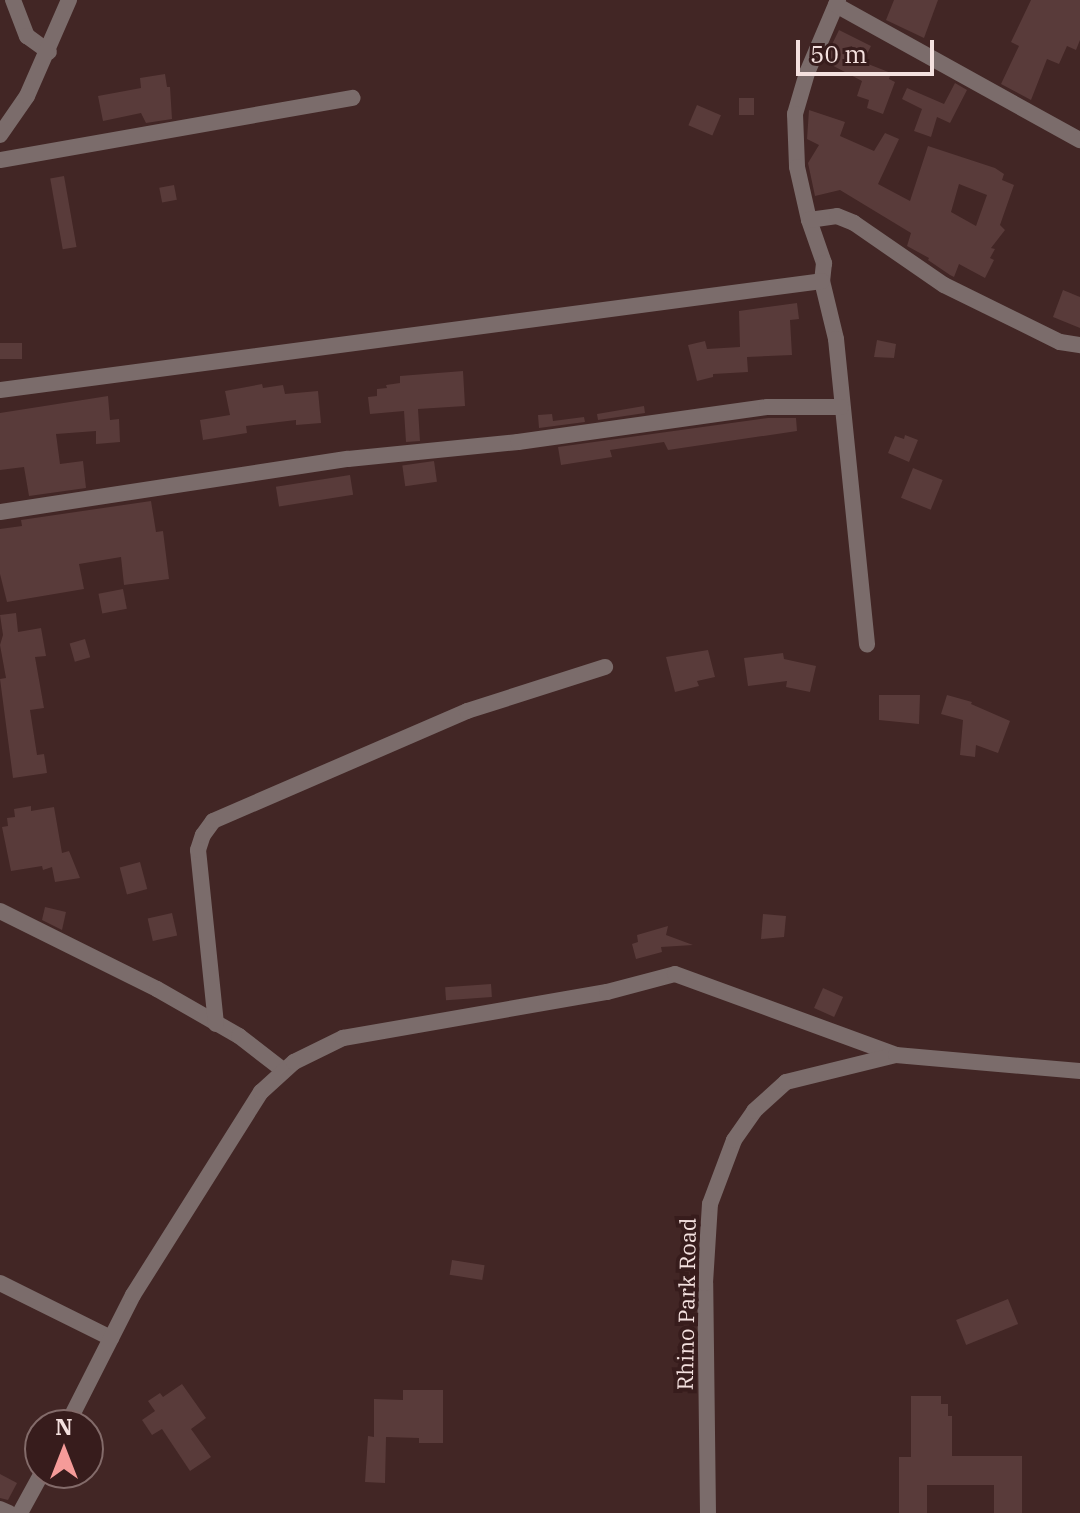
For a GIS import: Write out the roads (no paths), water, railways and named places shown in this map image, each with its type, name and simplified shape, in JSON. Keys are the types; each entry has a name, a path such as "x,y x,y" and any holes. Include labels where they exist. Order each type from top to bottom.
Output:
{"street":[{"path":"13,0 27,36 49,52"},
{"path":"0,135 27,96 49,52 69,0"},
{"path":"867,644 850,449 841,407 836,339 822,281 824,263 809,220 797,167 795,114 807,73 837,2 1080,140"},
{"path":"0,160 353,98"},
{"path":"809,220 837,216 854,223 944,285 1060,342 1080,345"},
{"path":"0,390 822,281"},
{"path":"0,512 348,459 518,442 767,407 841,407"},
{"path":"216,1024 198,850 203,835 213,821 467,711 605,667"},
{"path":"0,911 157,989 216,1024 283,1070"},
{"path":"75,1409 133,1295 261,1092 283,1070 343,1038 408,1030 607,992 675,974 896,1055"},
{"name":"Rhino Park Road","path":"708,1513 705,1283 710,1204 721,1167 734,1140 754,1111 786,1082 896,1055 1080,1071"},
{"path":"0,1283 111,1338"},
{"path":"20,1513 33,1489"},
{"path":"0,1509 9,1513"}]}
